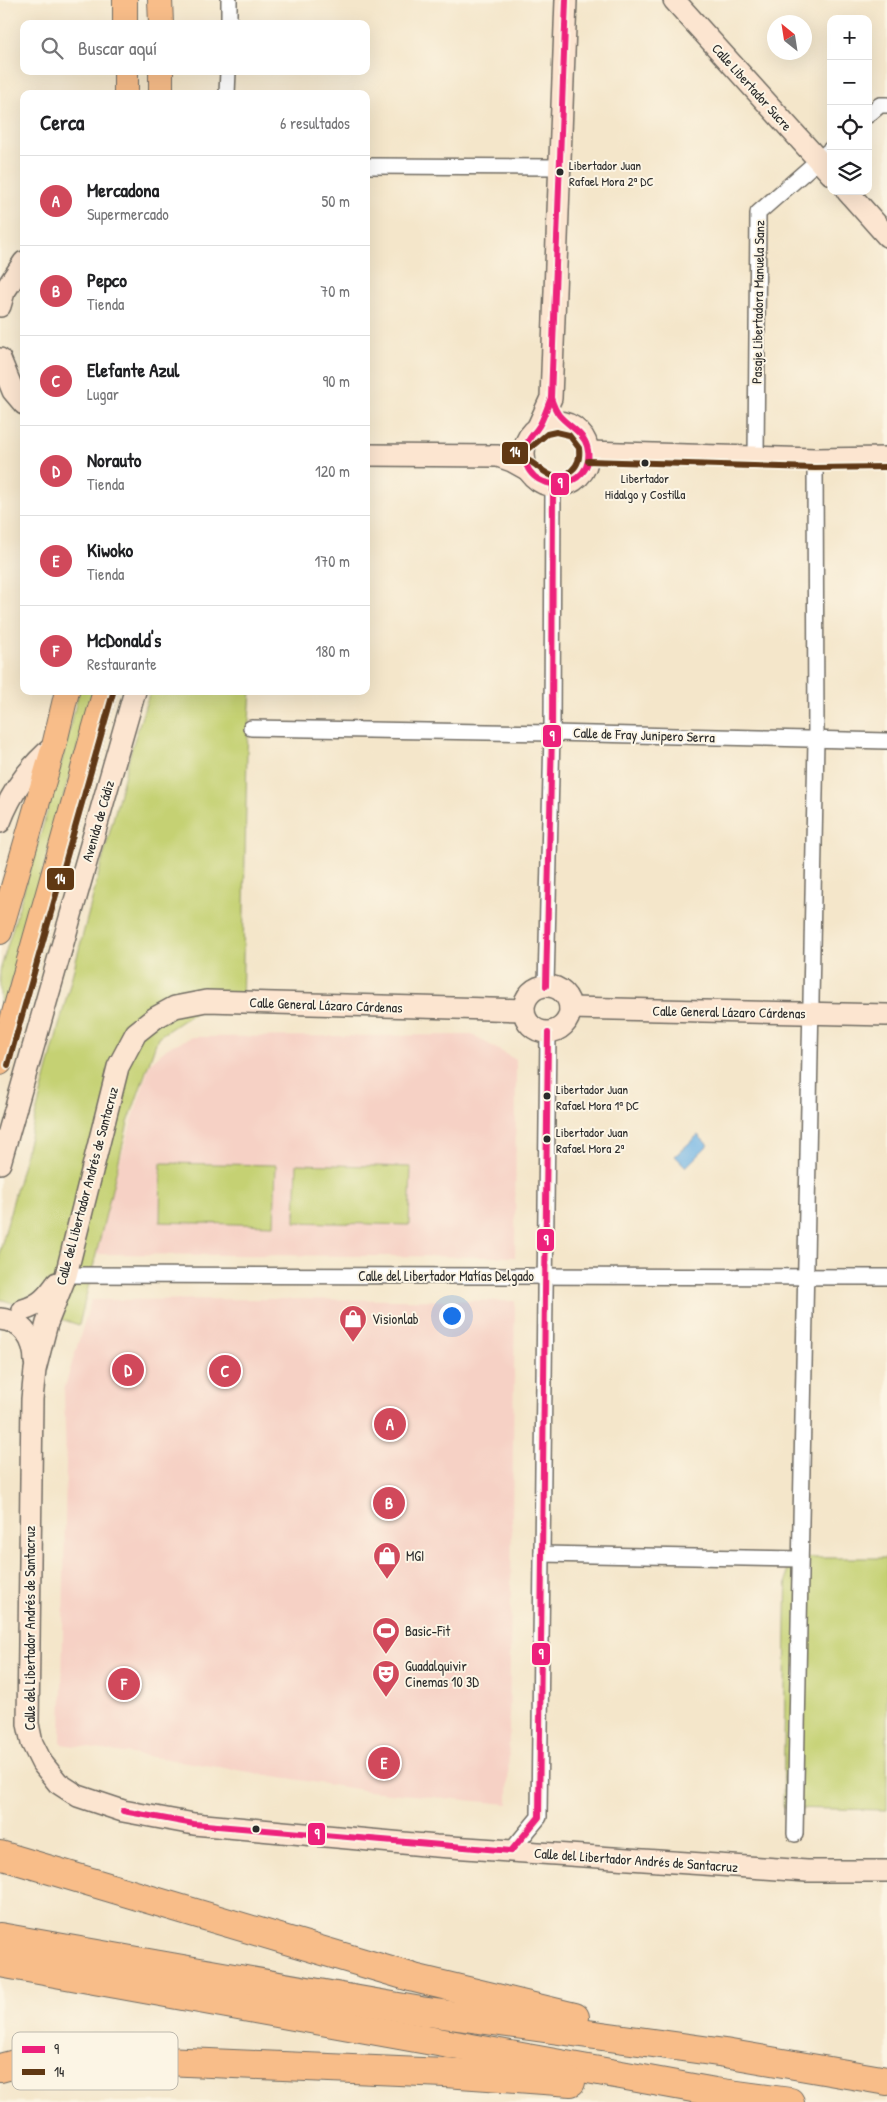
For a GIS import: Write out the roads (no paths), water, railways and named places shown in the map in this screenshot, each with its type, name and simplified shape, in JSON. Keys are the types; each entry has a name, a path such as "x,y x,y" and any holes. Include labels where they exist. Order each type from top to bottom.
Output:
{"highway":[{"path":"0,1855 414,1978 725,2053"},
{"path":"0,1936 41,1958 715,2092"},
{"path":"0,1963 41,1958 725,2053 887,2081"},
{"path":"178,2062 445,2073 715,2092 790,2102"}],"main road":[{"path":"125,0 126,20"},
{"path":"160,0 161,20"},
{"path":"126,75 126,90"},
{"path":"161,75 161,90"},
{"path":"0,932 54,746 66,695"},
{"name":"Avenida de Cádiz","path":"0,1063 104,695"}],"street":[{"path":"228,20 229,0"},
{"path":"370,455 498,456 530,471 544,484 553,486 564,485 574,480 582,473 587,463 588,452 582,435 567,424 557,413 551,398 566,0"},
{"name":"Calle Libertador Sucre","path":"674,0 827,161"},
{"path":"227,90 228,75"},
{"path":"872,112 880,105 887,105"},
{"name":"Pasaje Libertadora Manuela Sanz","path":"756,457 758,213 827,161"},
{"path":"370,166 559,167"},
{"path":"851,195 887,236"},
{"path":"0,306 4,292 20,268"},
{"path":"0,359 13,391 20,399"},
{"path":"530,471 524,455 551,398"},
{"path":"370,440 483,446 506,445 533,434 547,424 557,422 567,424"},
{"path":"588,452 756,457 887,458"},
{"path":"795,1834 816,740 815,458"},
{"path":"546,986 552,732 553,486"},
{"name":"Avenida de Cádiz","path":"0,1163 134,695"},
{"name":"Calle de Fray Junipero Serra","path":"251,728 552,732 887,741"},
{"path":"2,816 31,770 40,758 54,746"},
{"name":"Avenida de Cádiz","path":"61,951 55,895 63,835"},
{"path":"546,986 560,990 565,995 570,1008 569,1016 561,1028 548,1032 528,1024 524,1010 528,996 539,987 546,986"},
{"name":"Calle General Lázaro Cárdenas","path":"136,1033 155,1018 175,1007 206,1001 524,1010"},
{"name":"Calle General Lázaro Cárdenas","path":"570,1008 887,1015"},
{"path":"511,1851 539,1817 548,1032"},
{"name":"Calle del Libertador Andrés de Santacruz","path":"136,1033 118,1067 68,1267 47,1324 35,1370 32,1399 28,1724 32,1743 42,1763 58,1783 78,1796 123,1811 194,1824 511,1851 807,1871 887,1871"},
{"path":"13,1318 45,1300 68,1267"},
{"name":"Calle del Libertador Matías Delgado","path":"68,1267 545,1276 887,1277"},
{"path":"0,1304 10,1308 13,1318 25,1331 35,1351 35,1370"},
{"path":"13,1318 38,1332 47,1324"},
{"path":"542,1554 800,1559"}],"water":[{"path":"698,1135 708,1145 686,1167 675,1156"}],"place":[{"name":"Libertador Juan Rafael Mora 2ª DC","path":"560,172"},
{"name":"Libertador Hidalgo y Costilla","path":"645,463"},
{"name":"Libertador Juan Rafael Mora 1ª DC","path":"547,1096"},
{"name":"Libertador Juan Rafael Mora 2ª","path":"547,1139"},
{"name":"Visionlab","path":"353,1343"},
{"name":"Norauto","path":"128,1370"},
{"name":"Elefante Azul","path":"225,1371"},
{"name":"Mercadona","path":"390,1424"},
{"name":"Pepco","path":"389,1503"},
{"name":"MGI","path":"387,1580"},
{"name":"Basic-Fit","path":"386,1655"},
{"name":"McDonald's","path":"124,1684"},
{"name":"Guadalquivir Cinemas 10 3D","path":"386,1698"},
{"name":"Kiwoko","path":"384,1763"}]}
